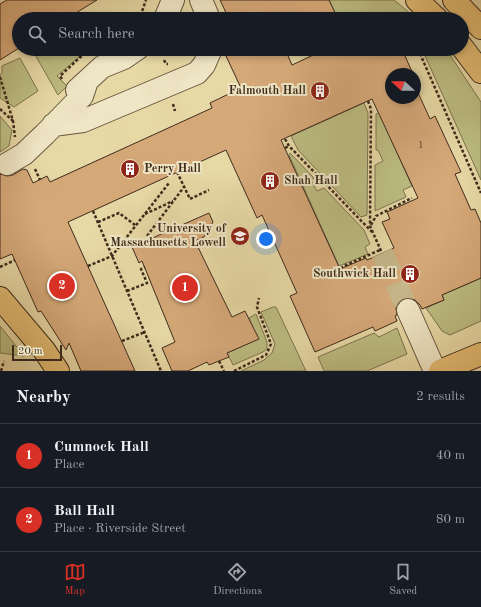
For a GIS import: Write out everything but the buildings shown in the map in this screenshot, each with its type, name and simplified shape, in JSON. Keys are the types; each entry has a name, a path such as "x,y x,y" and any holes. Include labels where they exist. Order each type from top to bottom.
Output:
{"main road":[{"path":"417,0 430,12"},
{"path":"454,0 466,12"},
{"path":"469,16 481,28"},
{"path":"469,56 481,72"},
{"path":"0,298 44,350 58,371"},
{"path":"440,371 481,354"}],"street":[{"path":"168,12 173,0"},
{"path":"201,0 206,12"},
{"path":"7,164 24,154 82,96 87,81 102,67 127,56"},
{"path":"53,125 83,121 197,73 204,65 208,56"},
{"path":"408,310 435,371"}],"path":[{"path":"142,12 146,0"},
{"path":"421,56 481,193"},
{"path":"0,77 13,121 16,144"},
{"path":"368,101 371,109 370,226 382,253"},
{"path":"0,109 13,121"},
{"path":"285,139 289,146 373,232"},
{"path":"285,148 289,146"},
{"path":"177,172 190,199 209,190"},
{"path":"88,266 112,256 170,183"},
{"path":"147,236 184,187"},
{"path":"370,226 376,216 412,198"},
{"path":"144,214 174,201"},
{"path":"93,211 161,371"},
{"path":"98,222 118,213 135,226"},
{"path":"155,226 157,232"},
{"path":"323,278 380,250"},
{"path":"0,267 15,260"},
{"path":"127,291 146,283 141,269 145,267"},
{"path":"234,371 266,355 271,344 257,307 259,298"},
{"path":"122,341 144,332"},
{"path":"1,371 4,361"},
{"path":"219,361 224,371"}],"green space":[{"path":"329,0 394,0 409,12 335,12"},
{"path":"36,56 80,56 57,76 67,86 58,95"},
{"path":"425,56 451,56 481,102 481,180"},
{"path":"20,58 38,91 14,107 0,98 0,75 2,73 2,66"},
{"path":"364,103 368,113 367,215 361,217 298,150 291,136"},
{"path":"379,113 412,186 403,190 406,197 375,211 375,165 383,161 378,150 376,150 376,114"},
{"path":"0,116 12,130 9,146 0,152"},
{"path":"290,153 314,178 311,180 317,191 324,188 364,230 370,244 365,247 368,254 339,266 289,155"},
{"path":"481,278 481,321 450,335 442,331 426,308 444,300 442,295"},
{"path":"276,307 306,371 241,371 264,360 272,353 275,344 261,312"},
{"path":"256,314 267,342 267,349 233,365 227,353 258,339 249,318"},
{"path":"0,326 24,356 0,353"},
{"path":"397,328 407,354 367,371 324,371 318,357 374,333 379,337"}],"tunnel":[{"path":"382,253 408,310"}],"place":[{"name":"Falmouth Hall","path":"320,91"},
{"name":"Perry Hall","path":"130,169"},
{"name":"Shah Hall","path":"270,181"},
{"name":"University of Massachusetts Lowell","path":"240,236"},
{"name":"Southwick Hall","path":"410,274"},
{"name":"Ball Hall","path":"62,286"},
{"name":"Cumnock Hall","path":"185,288"}]}
